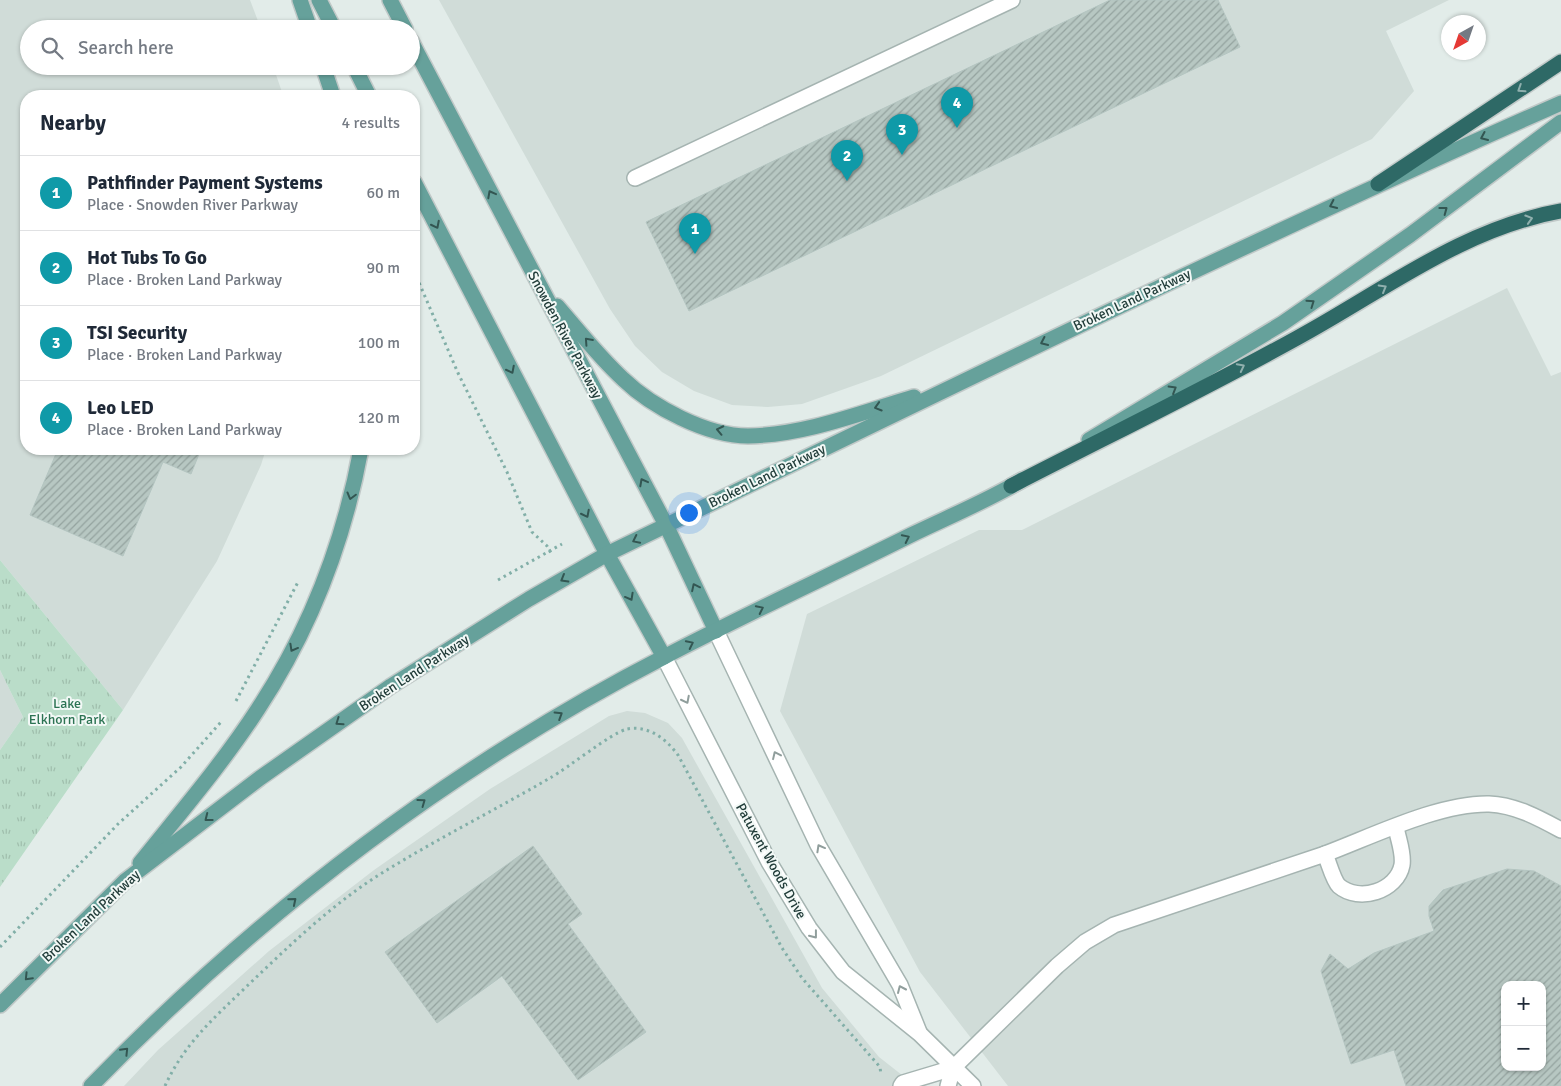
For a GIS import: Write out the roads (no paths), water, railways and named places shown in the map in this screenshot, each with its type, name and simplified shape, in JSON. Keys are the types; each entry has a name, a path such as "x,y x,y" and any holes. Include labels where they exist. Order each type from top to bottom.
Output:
{"highway":[{"path":"1378,184 1561,62"},
{"path":"1011,486 1298,338 1458,245 1510,225 1561,211"}],"main road":[{"path":"300,0 307,20"},
{"path":"319,0 329,20"},
{"path":"390,0 400,20"},
{"name":"Snowden River Parkway","path":"420,58 666,525 716,631"},
{"path":"326,75 331,90"},
{"path":"358,75 366,90"},
{"name":"Broken Land Parkway","path":"0,1005 125,881 260,778 391,686 529,599 606,554 958,383 1378,184 1561,103"},
{"path":"91,1086 143,1033 190,990 328,871 449,782 574,705 664,657 1011,486 1283,323 1410,235 1561,122"},
{"path":"420,194 606,554 664,657"},
{"path":"541,288 622,379 674,416 710,428 746,436 779,434 822,424 958,383"},
{"path":"125,881 211,775 259,709 300,636 330,566 353,493 360,455"}],"street":[{"path":"635,178 1012,0"},
{"name":"Patuxent Woods Drive","path":"716,631 818,845 900,985 920,1034"},
{"name":"Patuxent Woods Drive","path":"664,657 769,862 809,928 843,972 920,1034 973,1086"},
{"path":"901,1086 903,1083 953,1068 1085,942 1114,925 1326,854 1457,806 1490,804 1510,808 1535,816 1561,830"},
{"path":"1326,854 1338,885 1350,892 1361,893 1381,889 1391,885 1402,866 1396,827"},
{"path":"948,1086 953,1068"}],"place":[{"name":"Leo LED","path":"957,128"},
{"name":"TSI Security","path":"902,155"},
{"name":"Hot Tubs To Go","path":"847,181"},
{"name":"Pathfinder Payment Systems","path":"695,254"}],"park label":[{"name":"Lake Elkhorn Park","path":"67,712"}]}
